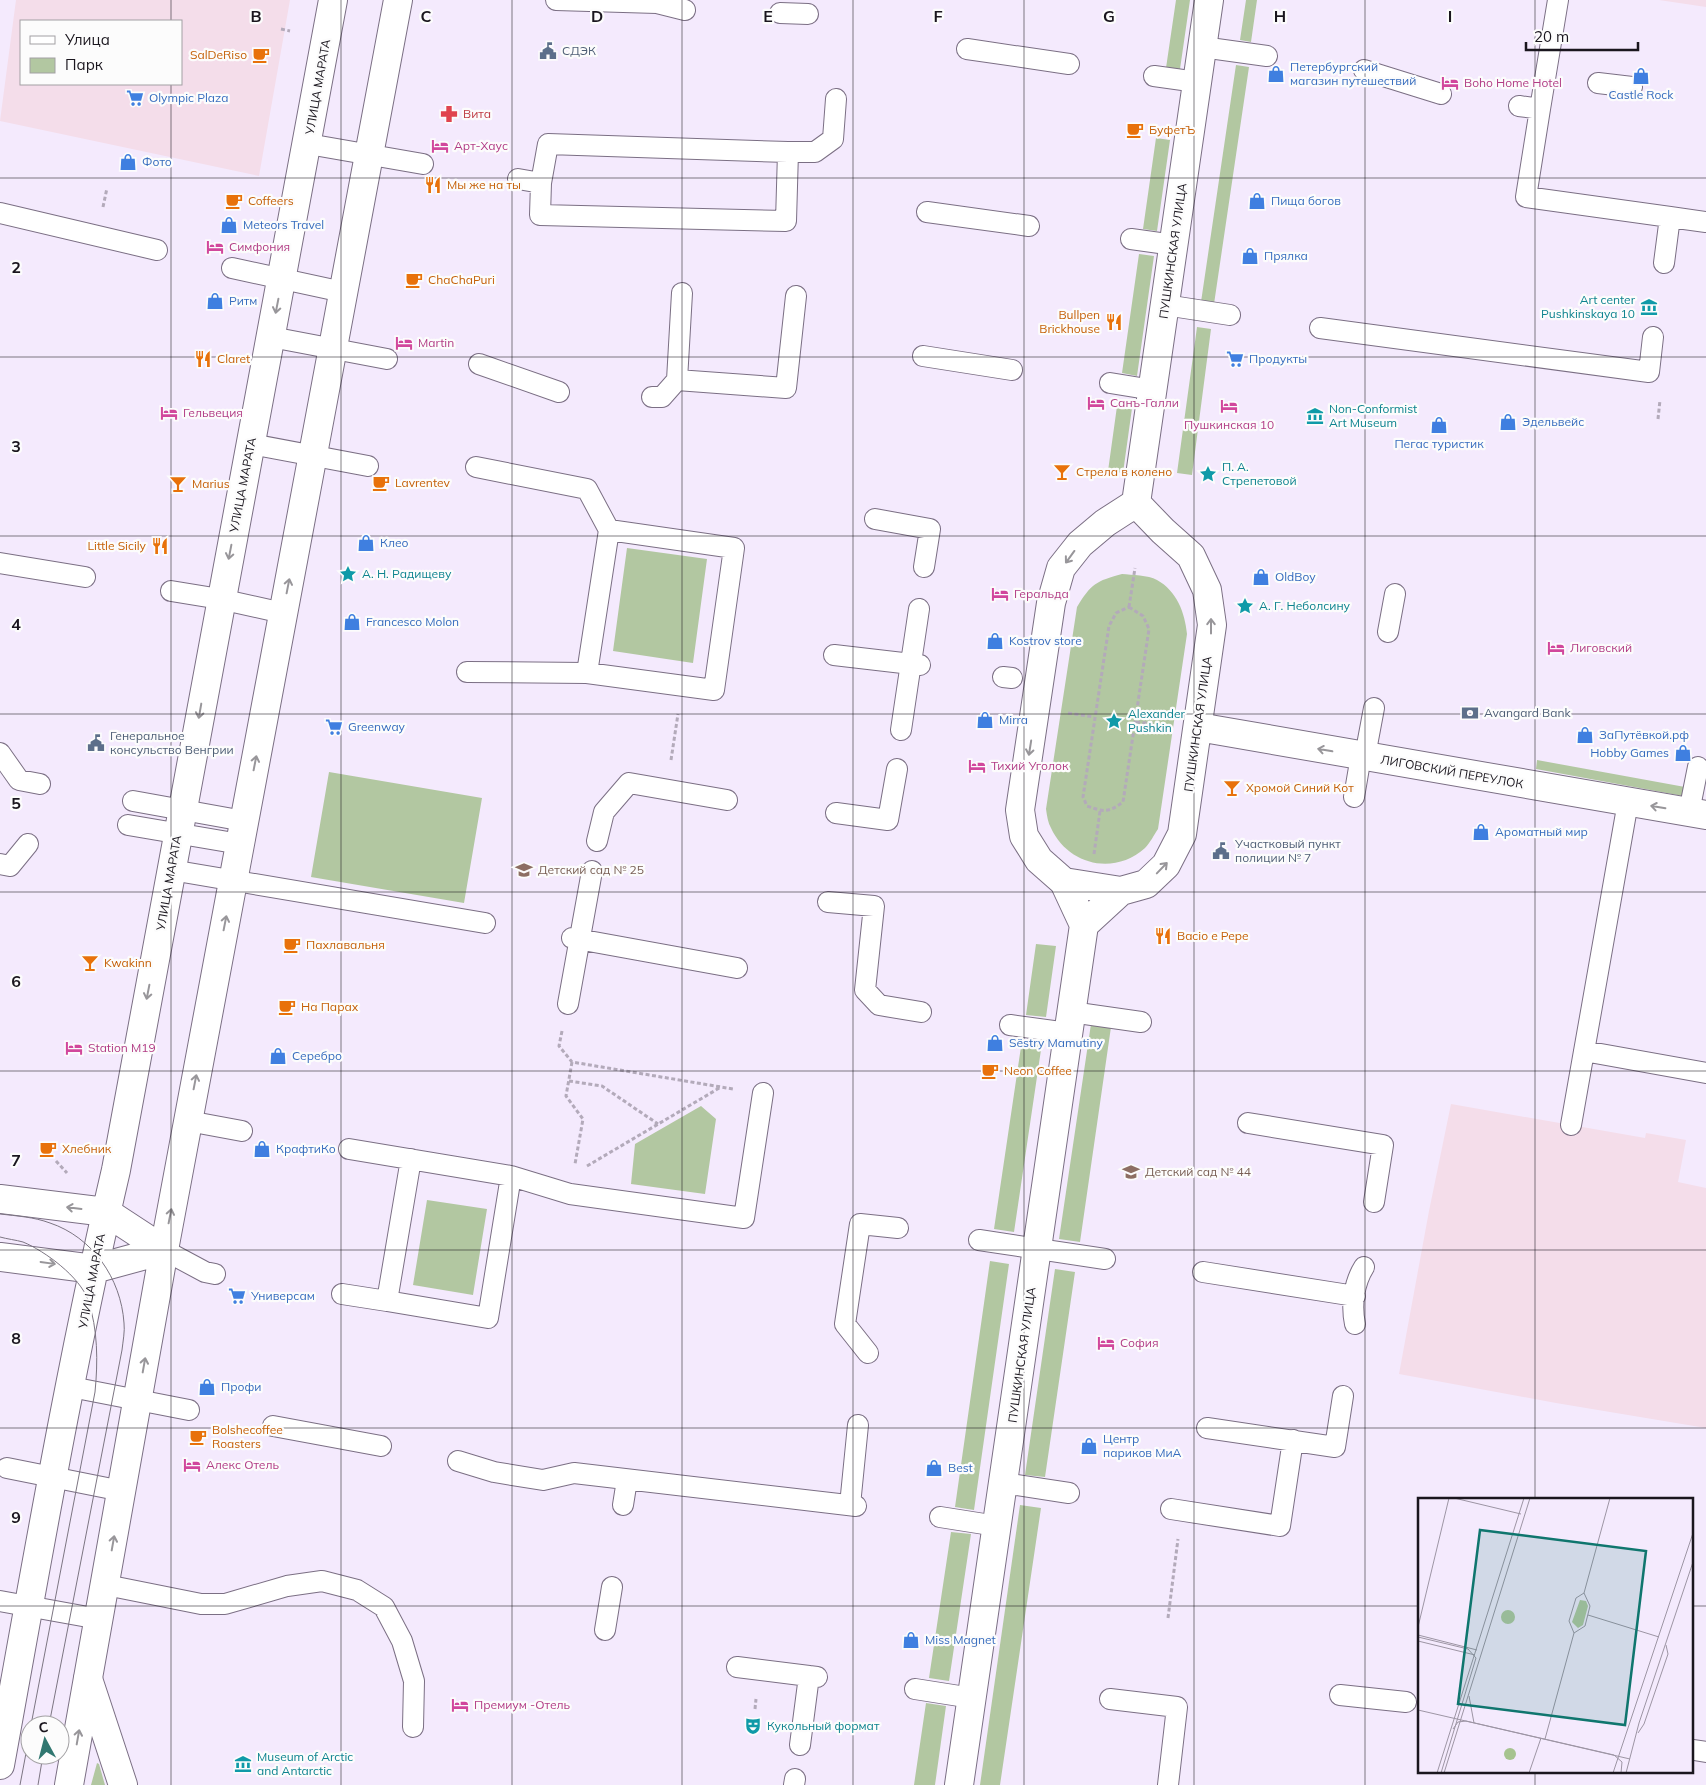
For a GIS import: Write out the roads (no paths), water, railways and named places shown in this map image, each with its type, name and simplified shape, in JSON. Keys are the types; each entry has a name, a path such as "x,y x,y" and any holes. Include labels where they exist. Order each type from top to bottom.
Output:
{"street":[{"name":"УЛИЦА МАРАТА","path":"0,1765 53,1477 94,1269 116,1170 220,599 308,144 333,0"},
{"path":"69,1785 164,1250 398,0"},
{"name":"ПУШКИНСКАЯ УЛИЦА","path":"959,1785 1084,925 1121,891 1146,884 1166,865 1182,834 1186,726 1212,625 1207,590 1191,556 1136,503 1208,0"},
{"path":"1084,925 1064,882 1039,860 1024,836 1020,810 1051,603 1062,568 1080,544 1105,523 1136,503"},
{"path":"1105,523 1163,531"},
{"name":"ЛИГОВСКИЙ ПЕРЕУЛОК","path":"1186,726 1698,814"},
{"path":"1064,882 1121,891"},
{"path":"0,1199 106,1212 164,1250"},
{"path":"0,1257 94,1269 164,1250"},
{"path":"88,1679 123,1785"}],"lane":[{"path":"556,0 657,2 685,10"},
{"path":"1558,0 1526,197 1706,222"},
{"path":"780,13 808,14"},
{"path":"1202,47 1267,56"},
{"path":"967,49 1069,64"},
{"path":"1364,70 1441,94"},
{"path":"1154,76 1197,82"},
{"path":"1598,83 1632,87"},
{"path":"788,152 786,222 540,214 542,183 548,144 815,152 834,140 836,99"},
{"path":"1519,106 1540,109"},
{"path":"308,144 422,164"},
{"path":"518,179 542,183"},
{"path":"927,212 1029,226"},
{"path":"0,213 157,250"},
{"path":"1664,263 1670,217"},
{"path":"1131,239 1174,245"},
{"path":"232,268 343,292"},
{"path":"652,397 662,397 677,380 682,293"},
{"path":"677,380 786,388 796,296"},
{"path":"1165,305 1230,315"},
{"path":"1320,328 1649,372 1653,336"},
{"path":"271,337 387,359"},
{"path":"923,356 1012,370"},
{"path":"479,364 559,392"},
{"path":"1110,383 1153,390"},
{"path":"251,444 368,466"},
{"path":"476,467 587,489 609,530 587,673"},
{"path":"875,519 930,528 924,567"},
{"path":"467,672 587,673 714,690 734,548 609,530"},
{"path":"0,563 85,577"},
{"path":"171,591 220,599 283,613"},
{"path":"1388,632 1395,594"},
{"path":"901,730 916,665 919,609"},
{"path":"834,655 916,665"},
{"path":"1354,797 1374,708"},
{"path":"0,753 19,780 40,784"},
{"path":"1698,767 1698,814"},
{"path":"836,813 888,820 897,769"},
{"path":"597,841 604,812 629,783 727,800"},
{"path":"133,801 180,821 242,833"},
{"path":"1570,1125 1628,802"},
{"path":"128,825 180,821"},
{"path":"0,864 10,866 28,844"},
{"path":"171,870 484,923"},
{"path":"568,1004 576,939 592,871"},
{"path":"828,902 874,906 865,990 879,1005 921,1012"},
{"path":"576,939 737,968"},
{"path":"1010,1025 1070,1022 1140,1022"},
{"path":"1584,1051 1706,1073"},
{"path":"349,1149 511,1176 570,1194 744,1218 763,1094"},
{"path":"188,1121 242,1131"},
{"path":"1248,1123 1383,1144 1374,1202"},
{"path":"387,1301 411,1159"},
{"path":"342,1294 488,1318 511,1176"},
{"path":"868,1353 845,1324 860,1224 898,1228"},
{"path":"979,1240 1105,1259"},
{"path":"164,1250 205,1272 215,1274"},
{"path":"1355,1324 1352,1311 1358,1277 1364,1267"},
{"path":"1203,1272 1355,1296"},
{"path":"71,1387 189,1410"},
{"path":"1207,1428 1335,1447 1344,1396"},
{"path":"273,1426 381,1446"},
{"path":"458,1461 494,1472 543,1480 574,1473 853,1505 858,1426"},
{"path":"1176,1510 1280,1526 1293,1440"},
{"path":"6,1468 122,1491"},
{"path":"623,1505 627,1480"},
{"path":"1003,1483 1069,1493"},
{"path":"940,1517 997,1526"},
{"path":"106,1585 201,1604 225,1604 287,1586 322,1581 357,1590 384,1607 402,1641 414,1681 413,1727"},
{"path":"606,1630 612,1587"},
{"path":"0,1601 99,1619"},
{"path":"737,1667 813,1676 800,1745"},
{"path":"915,1689 972,1698"},
{"path":"1340,1695 1406,1702"},
{"path":"1110,1698 1177,1707 1168,1785"}],"tram line":[{"path":"0,1214 44,1221 65,1229 79,1238 102,1261 110,1275 122,1306 124,1323 122,1350 51,1715"},
{"path":"0,1237 32,1246 51,1258 78,1282 88,1300 94,1322 96,1346 95,1392 33,1715"},
{"path":"20,1785 24,1765"},
{"path":"38,1785 41,1765"}],"place":[{"name":"СДЭК","path":"548,51"},
{"name":"SalDeRiso","path":"261,55"},
{"name":"Петербургский магазин путешествий","path":"1276,74"},
{"name":"Castle Rock","path":"1641,76"},
{"name":"Boho Home Hotel","path":"1450,83"},
{"name":"Olympic Plaza","path":"135,98"},
{"name":"Вита","path":"449,114"},
{"name":"БуфетЪ","path":"1135,130"},
{"name":"Арт-Хаус","path":"440,146"},
{"name":"Фото","path":"128,162"},
{"name":"Мы же на ты","path":"433,185"},
{"name":"Coffeers","path":"234,201"},
{"name":"Пища богов","path":"1257,201"},
{"name":"Meteors Travel","path":"229,225"},
{"name":"Симфония","path":"215,247"},
{"name":"Прялка","path":"1250,256"},
{"name":"ChaChaPuri","path":"414,280"},
{"name":"Ритм","path":"215,301"},
{"name":"Art center Pushkinskaya 10","path":"1649,307"},
{"name":"Bullpen Brickhouse","path":"1114,322"},
{"name":"Martin","path":"404,343"},
{"name":"Claret","path":"203,359"},
{"name":"Продукты","path":"1235,359"},
{"name":"Санъ-Галли","path":"1096,403"},
{"name":"Пушкинская 10","path":"1229,406"},
{"name":"Гельвеция","path":"169,413"},
{"name":"Non-Conformist Art Museum","path":"1315,416"},
{"name":"Эдельвейс","path":"1508,422"},
{"name":"Пегас туристик","path":"1439,425"},
{"name":"Стрела в колено","path":"1062,472"},
{"name":"П. А. Стрепетовой","path":"1208,474"},
{"name":"Lavrentev","path":"381,483"},
{"name":"Marius","path":"178,484"},
{"name":"Клео","path":"366,543"},
{"name":"Little Sicily","path":"160,546"},
{"name":"А. Н. Радищеву","path":"348,574"},
{"name":"OldBoy","path":"1261,577"},
{"name":"Геральда","path":"1000,594"},
{"name":"А. Г. Неболсину","path":"1245,606"},
{"name":"Francesco Molon","path":"352,622"},
{"name":"Kostrov store","path":"995,641"},
{"name":"Лиговский","path":"1556,648"},
{"name":"Avangard Bank","path":"1470,713"},
{"name":"Mirra","path":"985,720"},
{"name":"Alexander Pushkin","path":"1114,721"},
{"name":"Greenway","path":"334,727"},
{"name":"ЗаПутёвкой.рф","path":"1585,735"},
{"name":"Генеральное консульство Венгрии","path":"96,743"},
{"name":"Hobby Games","path":"1683,753"},
{"name":"Тихий Уголок","path":"977,766"},
{"name":"Хромой Синий Кот","path":"1232,788"},
{"name":"Ароматный мир","path":"1481,832"},
{"name":"Участковый пункт полиции № 7","path":"1221,851"},
{"name":"Детский сад № 25","path":"524,870"},
{"name":"Bacio e Pepe","path":"1163,936"},
{"name":"Пахлавальня","path":"292,945"},
{"name":"Kwakinn","path":"90,963"},
{"name":"На Парах","path":"287,1007"},
{"name":"Sёstry Mamutiny","path":"995,1043"},
{"name":"Station M19","path":"74,1048"},
{"name":"Серебро","path":"278,1056"},
{"name":"Neon Coffee","path":"990,1071"},
{"name":"Хлебник","path":"48,1149"},
{"name":"КрафтиКо","path":"262,1149"},
{"name":"Детский сад № 44","path":"1131,1172"},
{"name":"Универсам","path":"237,1296"},
{"name":"София","path":"1106,1343"},
{"name":"Профи","path":"207,1387"},
{"name":"Bolshecoffee Roasters","path":"198,1437"},
{"name":"Центр париков МиА","path":"1089,1446"},
{"name":"Алекс Отель","path":"192,1465"},
{"name":"Best","path":"934,1468"},
{"name":"Miss Magnet","path":"911,1640"},
{"name":"Премиум -Отель","path":"460,1705"},
{"name":"Кукольный формат","path":"753,1726"},
{"name":"Museum of Arctic and Antarctic","path":"243,1764"}]}
